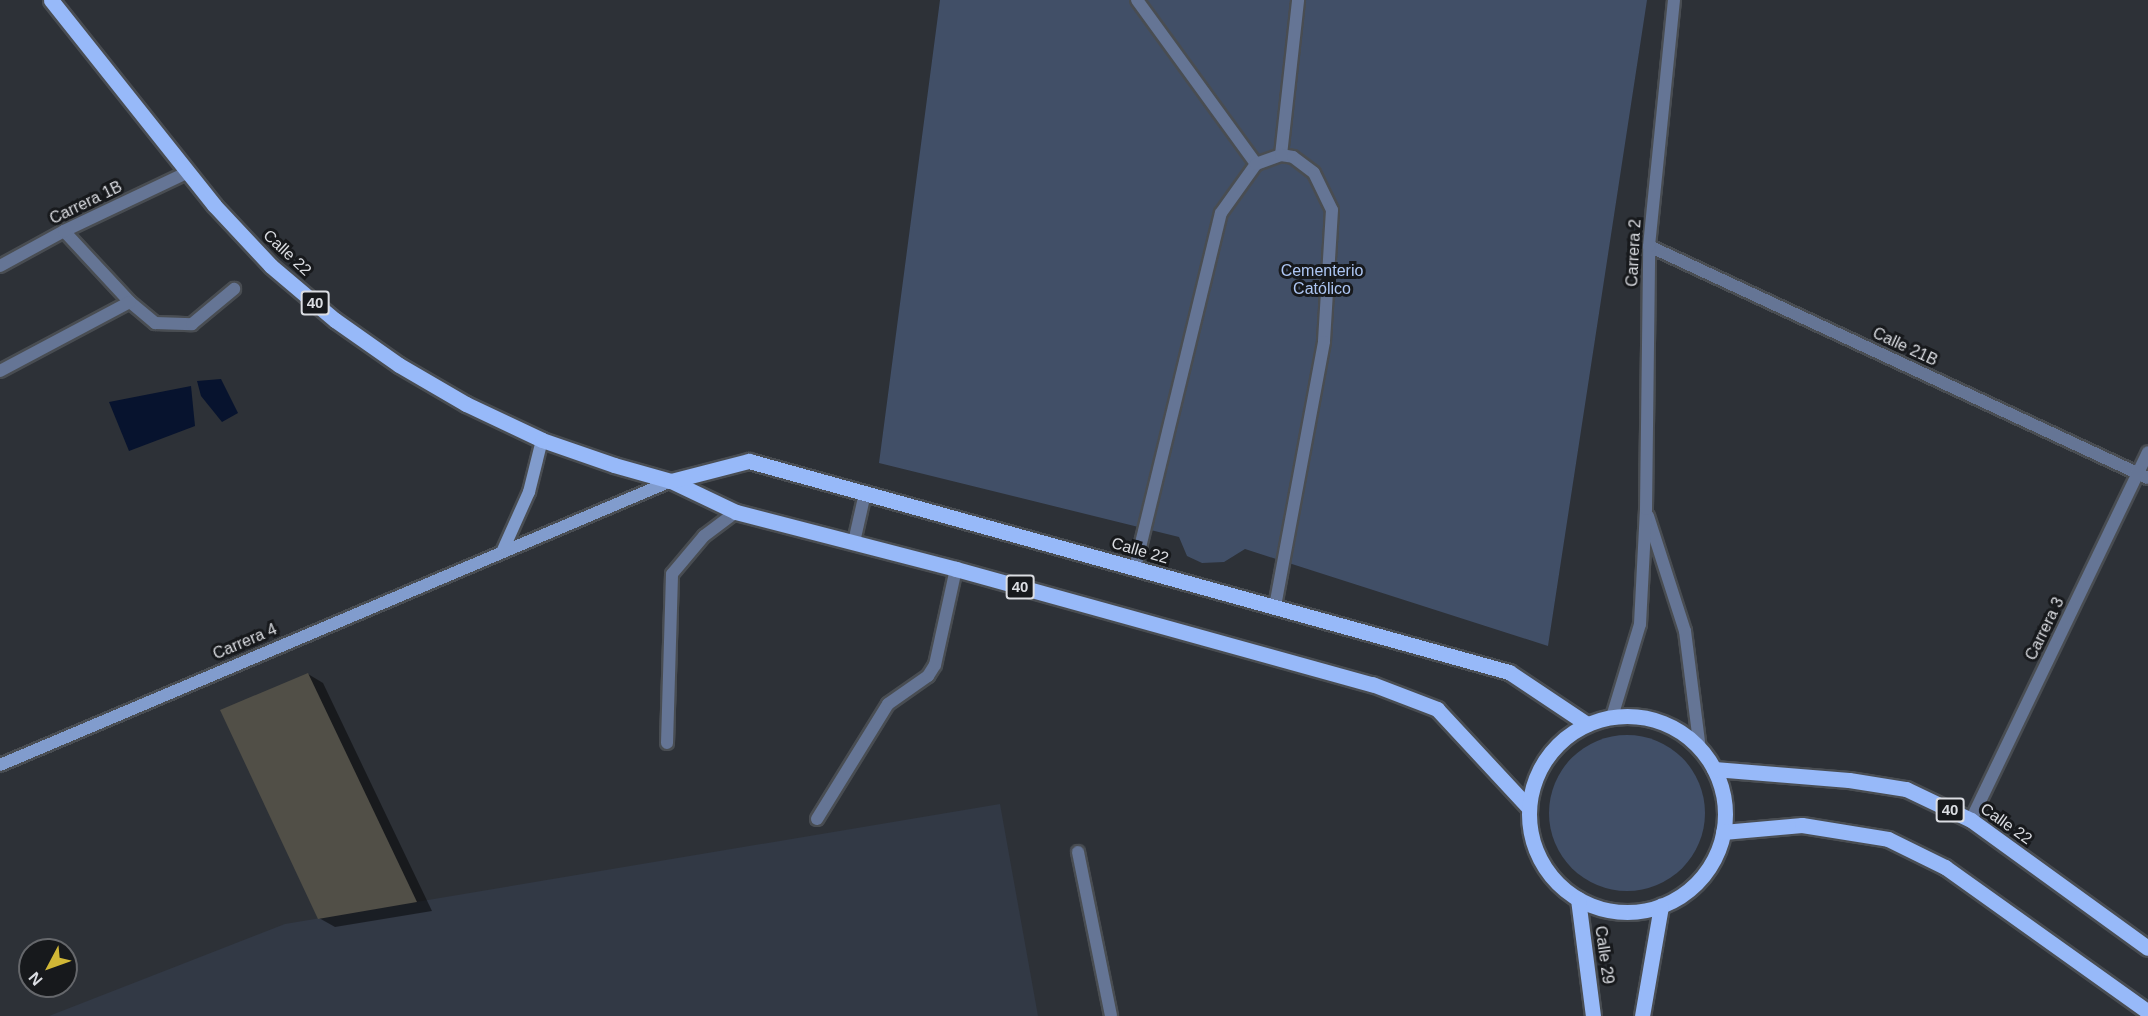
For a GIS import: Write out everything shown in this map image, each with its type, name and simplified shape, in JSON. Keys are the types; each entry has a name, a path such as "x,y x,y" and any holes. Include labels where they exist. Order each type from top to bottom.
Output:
{"main road":[{"name":"Calle 22","path":"51,0 188,172 271,266 335,320 399,365 456,398 542,440 614,465 671,481 736,512 956,569 1372,684 1437,709 1529,808"},
{"name":"Calle 22","path":"671,481 749,461 1509,672 1587,724"},
{"path":"1636,716 1660,722 1682,733 1700,749 1714,769 1724,800 1723,832 1712,863 1690,889 1661,906 1633,912 1605,909 1578,899 1556,882 1541,860 1531,832 1529,808 1533,782 1546,758 1564,738 1587,724 1612,717 1636,716"},
{"name":"Calle 22","path":"1714,769 1849,780 1906,789 1971,820 2148,948"},
{"path":"1723,832 1802,825 1888,839 1945,867 2148,1012"},
{"name":"Calle 29","path":"1578,899 1593,1016"},
{"path":"1642,1016 1661,906"}],"street":[{"path":"1137,0 1256,164"},
{"path":"1281,155 1298,0"},
{"name":"Carrera 2","path":"1612,717 1640,624 1646,509 1649,246 1674,0"},
{"path":"1135,568 1221,213 1256,164 1281,155 1293,157 1314,173 1332,210 1324,342 1275,607"},
{"name":"Carrera 1B","path":"0,266 64,231 188,172"},
{"path":"64,231 130,302 155,323 192,324 234,289"},
{"name":"Calle 21B","path":"1649,246 2143,476"},
{"path":"0,371 130,302"},
{"path":"503,550 529,492 542,440"},
{"name":"Carrera 3","path":"1971,820 2143,476 2148,452"},
{"name":"Carrera 4","path":"0,765 503,550 671,481"},
{"path":"854,542 865,493"},
{"name":"Carrera 2","path":"1646,509 1685,631 1700,749"},
{"path":"667,743 672,574 704,536 736,512"},
{"path":"817,819 888,704 928,676 935,665 956,569"},
{"path":"1078,852 1111,1016"}],"shaded area":[{"path":"221,379 238,413 222,422 201,396 197,381"},
{"path":"191,386 195,426 129,451 109,402"},
{"path":"1000,804 1038,1016 49,1016 285,924"}],"green space":[{"name":"Cementerio Católico","path":"940,0 1647,0 1548,646 1245,549 1224,562 1202,563 1187,556 1179,537 879,463"},
{"path":"1627,735 1642,736 1657,741 1682,758 1699,783 1704,798 1704,828 1699,843 1682,868 1657,885 1642,890 1627,891 1612,890 1597,885 1572,868 1555,843 1550,828 1549,813 1550,798 1555,783 1572,758 1597,741 1612,736"}],"building":[{"path":"308,673 417,902 318,919 220,710"}]}
